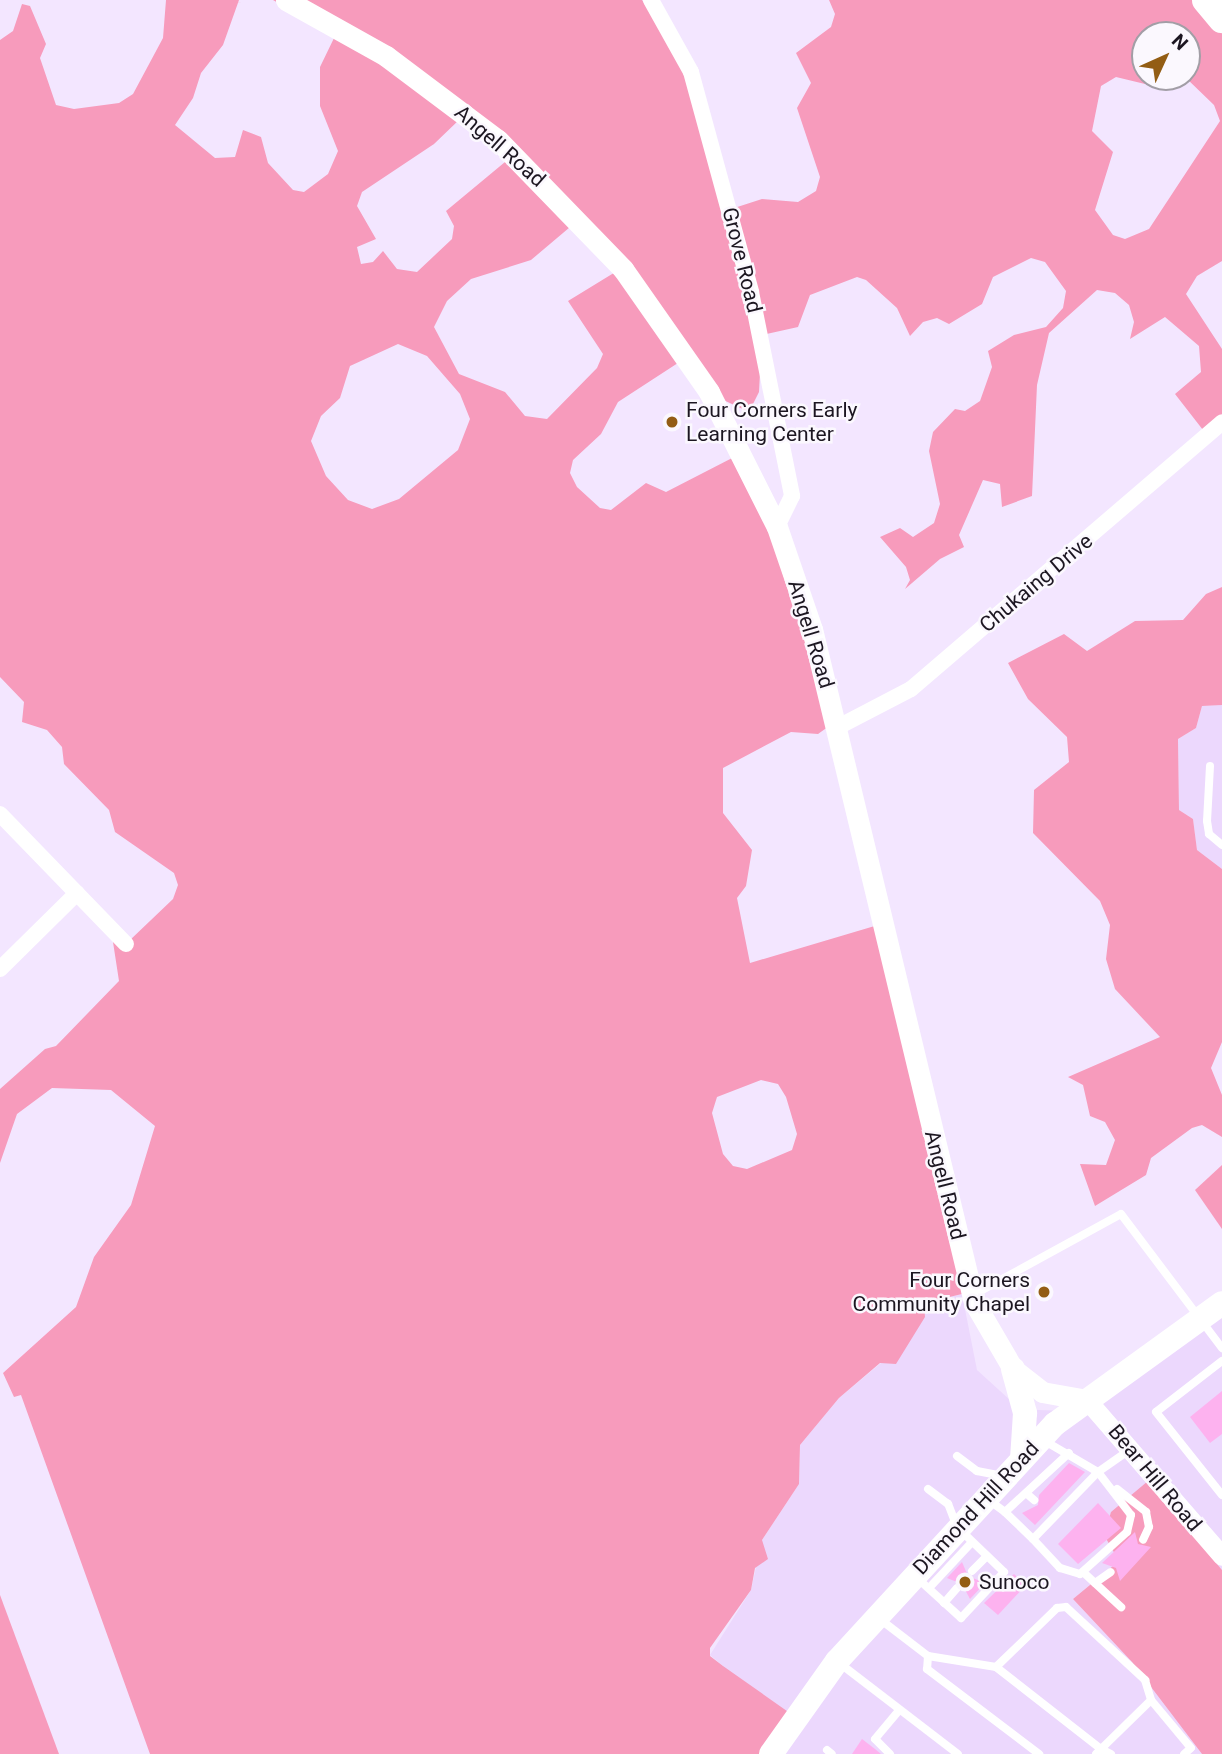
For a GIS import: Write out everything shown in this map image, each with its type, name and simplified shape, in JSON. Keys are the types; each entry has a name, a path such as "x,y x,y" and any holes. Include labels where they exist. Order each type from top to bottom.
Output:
{"highway":[{"path":"1206,0 1222,19"}],"main road":[{"name":"Angell Road","path":"286,0 425,83 498,140 578,218 667,327 709,392 777,527 838,727 887,956 972,1295 1013,1368 1042,1392 1087,1399"},
{"name":"Diamond Hill Road","path":"771,1754 837,1661 875,1617 921,1581 965,1534 985,1498 1041,1439 1087,1399 1222,1303"},
{"path":"1013,1368 1024,1413 1014,1468"}],"street":[{"name":"Grove Road","path":"651,0 691,72 751,292 792,496 777,527"},
{"name":"Chukaing Drive","path":"838,727 911,688 1222,422"},
{"path":"0,814 125,944"},
{"path":"0,969 77,893"},
{"name":"Bear Hill Road","path":"1087,1399 1220,1551"}],"lane":[{"path":"1210,766 1207,821 1209,834 1222,845"},
{"path":"972,1295 1121,1214 1222,1349"},
{"path":"1222,1361 1156,1412 1222,1495"},
{"path":"985,1498 1005,1512 1060,1568 1072,1575 1083,1572 1127,1532 1131,1515 1098,1472 1069,1452 1041,1439"},
{"path":"1033,1539 1050,1516 1076,1489 1132,1448"},
{"path":"1005,1512 1040,1479 1057,1470 1069,1452"},
{"path":"957,1456 977,1471 1014,1468"},
{"path":"1040,1479 1047,1486"},
{"path":"1110,1485 1146,1512 1149,1527 1143,1540"},
{"path":"921,1581 961,1618 1004,1572 965,1534 948,1504 928,1489"},
{"path":"1026,1493 1034,1500"},
{"path":"972,1571 987,1556"},
{"path":"1083,1572 1121,1608"},
{"path":"1095,1583 1111,1572"},
{"path":"944,1603 957,1588"},
{"path":"996,1667 1057,1608 1066,1607 1145,1680 1151,1700 1191,1748 1184,1754"},
{"path":"875,1617 928,1656 996,1667 1098,1751 1111,1754"},
{"path":"928,1656 928,1669 934,1675 1039,1754"},
{"path":"837,1661 958,1754"},
{"path":"1098,1751 1151,1700"},
{"path":"890,1754 875,1739 899,1710"}],"shaded area":[{"path":"166,0 239,0 223,45 201,73 193,98 175,125 215,158 235,157 243,130 261,137 268,163 293,190 304,192 328,174 338,151 320,106 320,67 335,36 273,0 642,0 673,46 697,99 728,210 762,199 798,202 816,191 820,177 797,108 811,83 796,53 831,27 835,14 829,0 1199,0 1222,27 1222,261 1197,276 1186,294 1222,349 1222,417 1203,430 1175,394 1201,372 1199,346 1165,317 1130,339 1134,322 1129,305 1115,293 1097,290 1049,333 1037,385 1032,496 1002,507 1000,484 983,480 959,535 964,547 940,559 905,589 910,580 906,567 880,537 900,528 913,537 934,523 940,504 929,451 933,432 955,409 965,411 980,401 992,367 988,351 1014,335 1046,327 1063,308 1066,291 1045,262 1031,258 993,277 982,304 949,324 937,318 923,322 910,336 897,308 866,280 857,277 810,295 798,327 762,335 759,392 749,412 717,397 681,361 618,402 601,434 573,460 570,473 577,487 600,508 611,510 646,483 666,492 736,456 755,489 832,724 818,734 791,732 723,768 723,813 752,850 746,886 737,898 750,963 878,925 962,1294 924,1303 925,1317 896,1364 880,1363 839,1398 800,1445 799,1484 762,1540 768,1559 755,1568 751,1590 710,1648 710,1656 794,1716 769,1754 150,1754 21,1395 14,1397 3,1373 76,1307 94,1257 131,1205 155,1126 111,1090 52,1088 17,1114 0,1163 0,1089 45,1049 56,1046 119,981 113,942 129,941 173,899 178,885 174,873 115,832 109,810 64,764 62,747 47,730 22,722 24,702 0,677 0,40 13,31 22,4 30,6 46,44 40,58 56,105 74,109 119,103 133,94 163,38","holes":["1131,21 1201,21 1200,91 1214,105 1220,121 1149,229 1125,239 1113,235 1095,210 1113,152 1092,131 1101,86 1116,77 1131,81","460,119 505,156 505,162 446,211 454,226 452,239 417,272 397,269 383,251 373,262 361,264 357,247 376,239 357,206 362,192 434,144","576,222 617,271 568,301 603,354 597,368 547,419 525,416 505,392 459,374 434,327 447,301 471,279 531,260","398,344 427,356 460,394 470,419 458,450 399,499 372,509 348,500 326,476 311,441 321,416 340,398 350,366","761,1080 778,1084 786,1097 797,1134 792,1150 747,1169 733,1166 723,1154 712,1113 717,1097"]},
{"path":"1222,587 1222,705 1202,706 1196,728 1178,739 1179,810 1193,819 1197,850 1222,869 1222,1042 1211,1068 1222,1095 1222,1137 1202,1125 1192,1128 1151,1158 1146,1175 1095,1206 1080,1164 1106,1165 1115,1140 1105,1122 1090,1116 1083,1085 1068,1077 1160,1037 1115,989 1106,959 1110,925 1100,901 1033,833 1034,790 1069,762 1067,737 1028,699 1008,663 1064,634 1087,651 1135,621 1183,620 1206,594"},
{"path":"1222,705 1222,869 1197,850 1193,819 1179,810 1178,739 1196,728 1202,706"},
{"path":"1222,1165 1222,1229 1195,1190"},
{"path":"962,1294 977,1370 1010,1400 1038,1410 1068,1411 1222,1306 1222,1570 1148,1481 1119,1561 1073,1599 1132,1662 1202,1754 769,1754 723,1666 710,1655 751,1590 762,1540 799,1484 800,1445 839,1398 881,1363 924,1303"},
{"path":"1148,1481 1222,1570 1222,1754 1202,1754 1132,1662 1073,1599 1119,1561 1104,1535 1111,1512"},
{"path":"0,1595 59,1754 0,1754"}],"building":[{"path":"1222,1391 1222,1434 1210,1443 1190,1417"},
{"path":"1069,1463 1085,1472 1035,1525 1022,1513 1038,1505 1039,1495"},
{"path":"1098,1503 1121,1528 1078,1564 1058,1544"},
{"path":"1135,1532 1138,1544 1151,1547 1120,1581 1116,1568 1102,1563"},
{"path":"962,1562 968,1576 985,1583 970,1599 962,1584 947,1578"},
{"path":"1014,1574 1026,1585 998,1615 984,1603"},
{"path":"862,1739 875,1749 881,1754 852,1754"}],"place":[{"name":"Four Corners Early Learning Center","path":"672,422"},
{"name":"Four Corners Community Chapel","path":"1044,1292"},
{"name":"Sunoco","path":"965,1582"}]}
